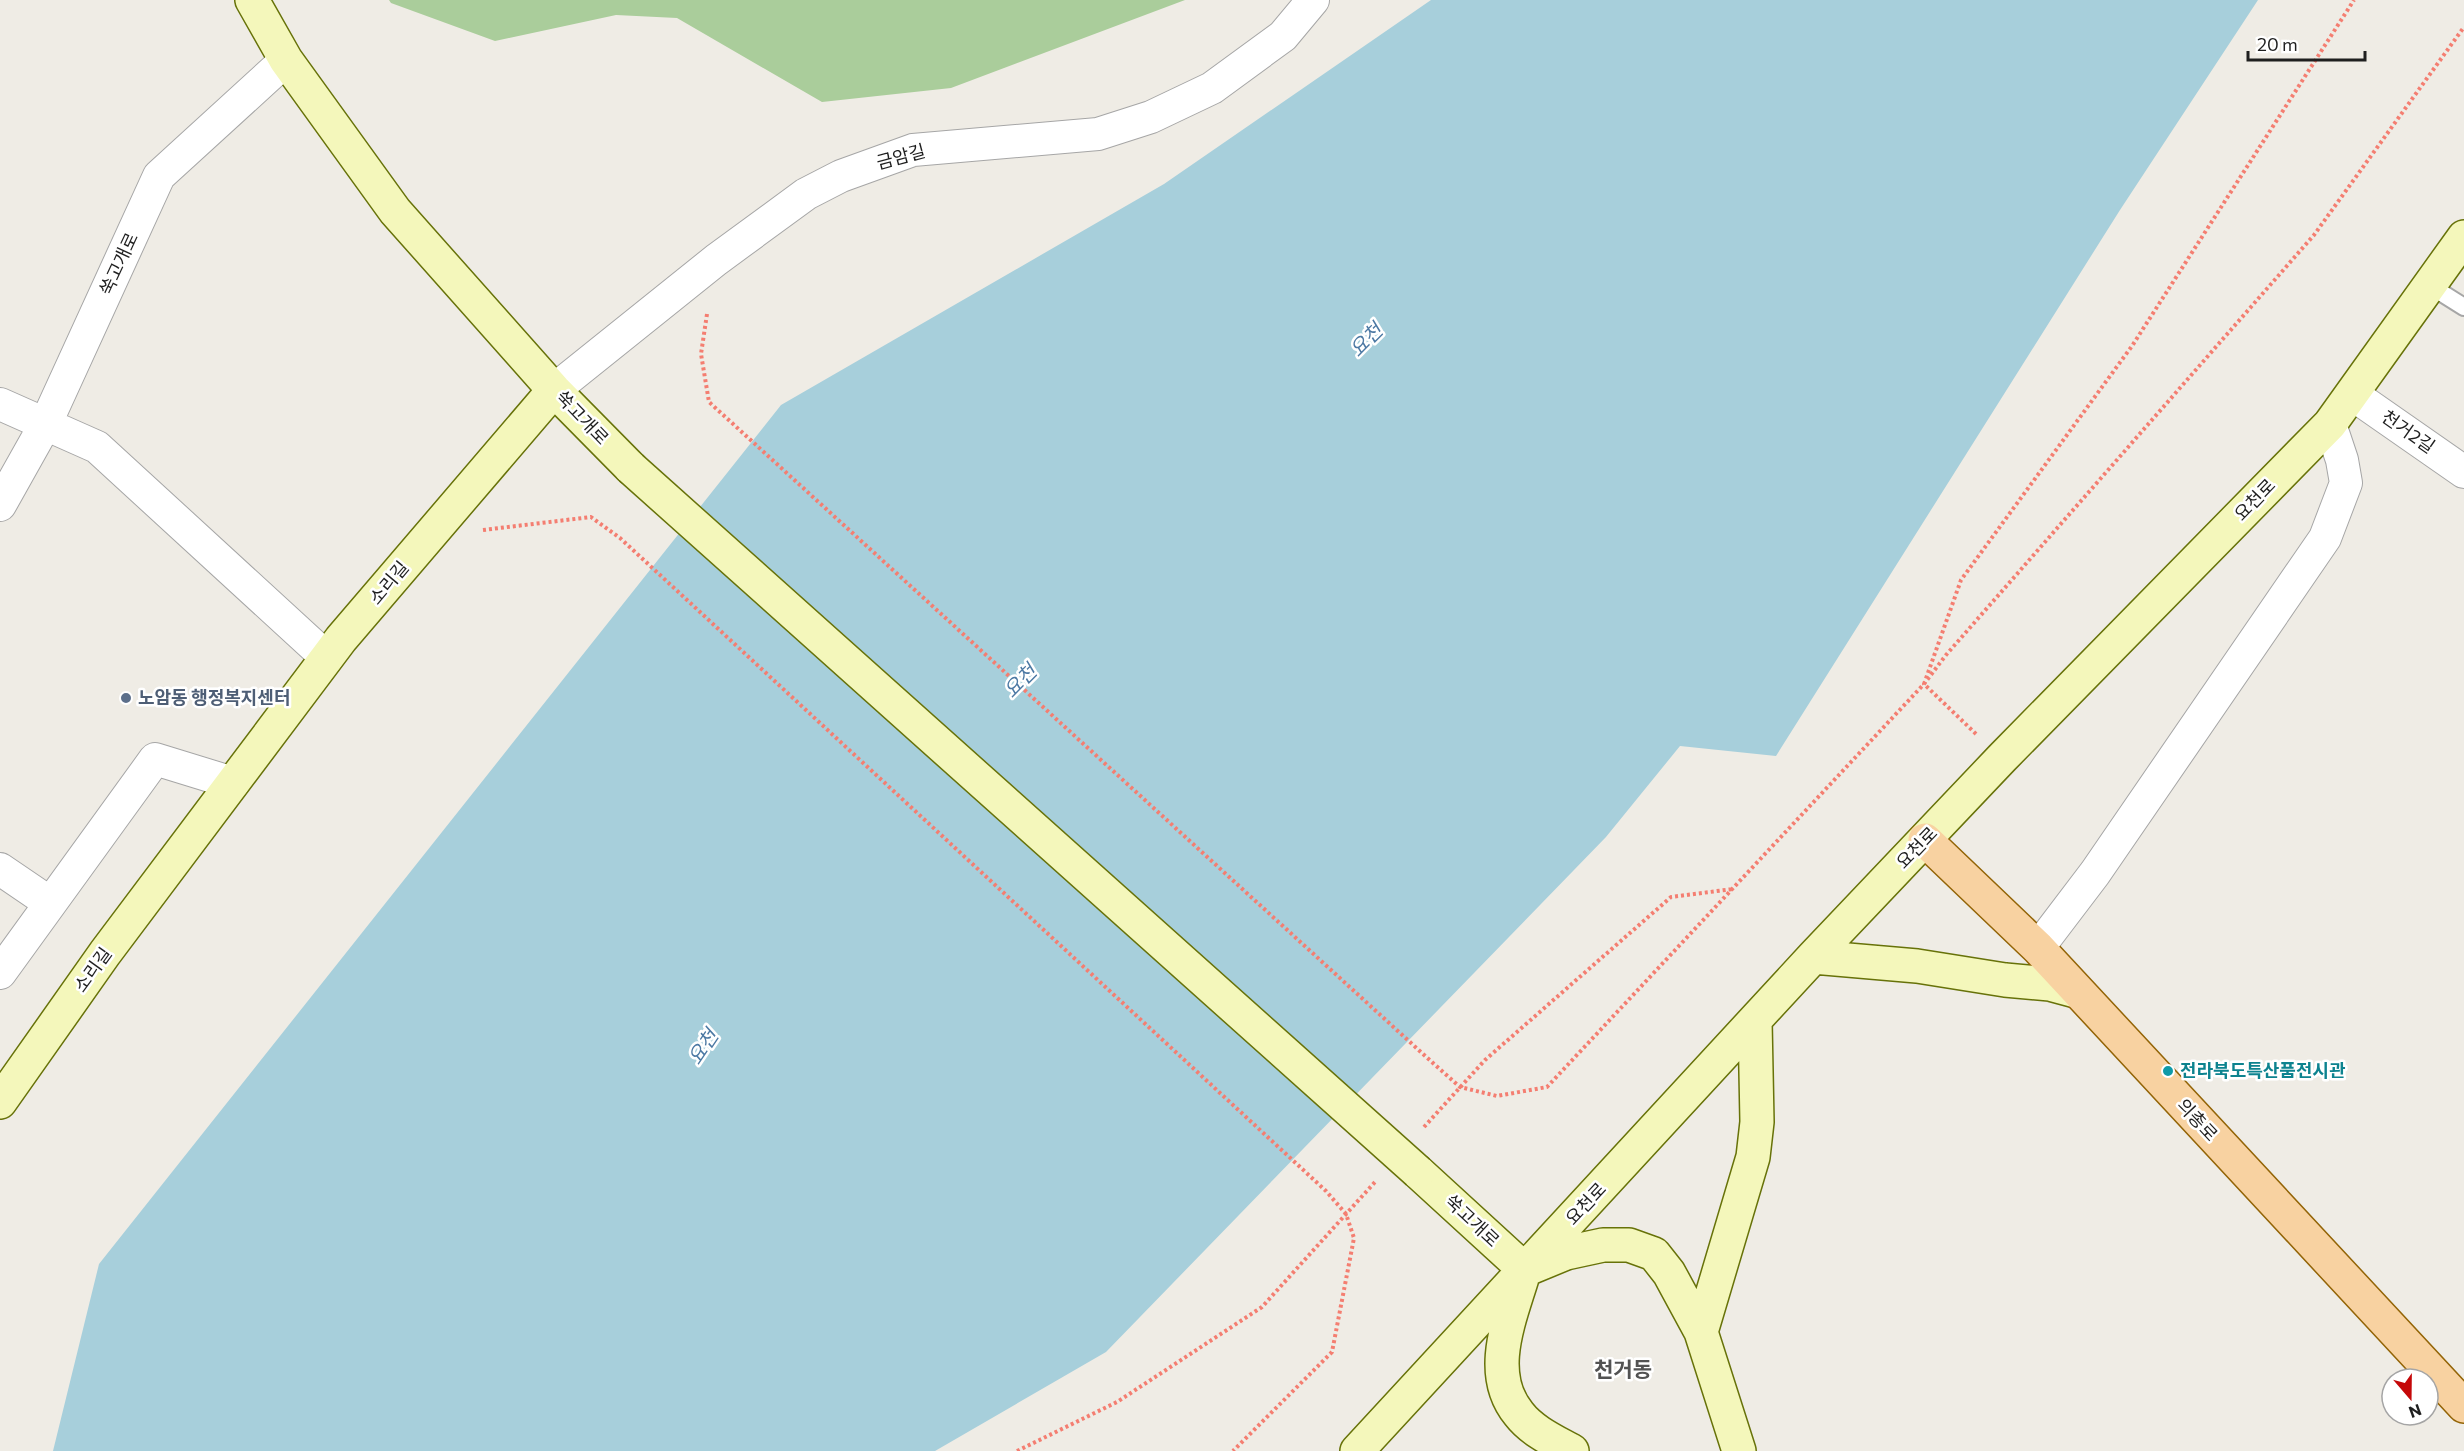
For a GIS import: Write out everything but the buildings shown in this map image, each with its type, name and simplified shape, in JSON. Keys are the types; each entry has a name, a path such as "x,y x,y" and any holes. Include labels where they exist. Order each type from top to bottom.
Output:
{"main road":[{"name":"의총로","path":"1925,840 2038,948 2464,1406"}],"street":[{"name":"쑥고개로","path":"252,0 286,60 395,212 554,390 631,468 1525,1270"},
{"name":"금암길","path":"554,390 716,260 806,194 841,176 913,150 1098,134 1151,117 1221,81 1283,36 1313,0"},
{"name":"쑥고개로","path":"0,505 46,423 159,176 286,60"},
{"name":"요천로","path":"1357,1451 1813,957 2002,758 2330,424 2464,237"},
{"name":"소리길","path":"0,1102 105,953 327,658 554,390"},
{"name":"천거2길","path":"2352,394 2464,472"},
{"path":"0,404 97,447 327,658"},
{"path":"2038,948 2095,873 2325,538 2346,483 2342,460 2330,424"},
{"path":"0,973 155,759 233,783"},
{"path":"0,869 50,903"},
{"path":"1813,957 1917,966 2005,980 2050,984 2076,991"},
{"path":"1701,1332 1753,1157 1757,1122 1755,1021"},
{"path":"1572,1451 1538,1431 1520,1416 1508,1397 1502,1370 1504,1337 1525,1270 1566,1253 1603,1245 1629,1245 1654,1254 1669,1273 1701,1332 1739,1451"}],"lane":[{"path":"2429,285 2464,307"}],"path":[{"path":"1924,684 1961,580 2132,346 2354,0"},
{"path":"716,260 701,354 709,402 1460,1087 1497,1096 1547,1087 1924,684 1961,637 2314,235 2464,27"},
{"path":"429,536 591,517 620,538 1326,1191 1346,1214 1354,1238 1332,1352 1233,1451"},
{"path":"1924,684 2002,758"}],"green space":[{"path":"389,0 1185,0 951,88 822,102 677,18 616,15 495,41 391,3"}],"water":[{"name":"요천","path":"1431,0 2258,0 2120,210 1776,756 1680,746 1606,837 1106,1352 935,1451 53,1451 99,1264 781,405 1164,184"}],"place":[{"name":"노암동 행정복지센터","path":"126,698"},
{"name":"전라북도특산품전시관","path":"2168,1071"}],"district":[{"name":"천거동","path":"1623,1370"}]}
